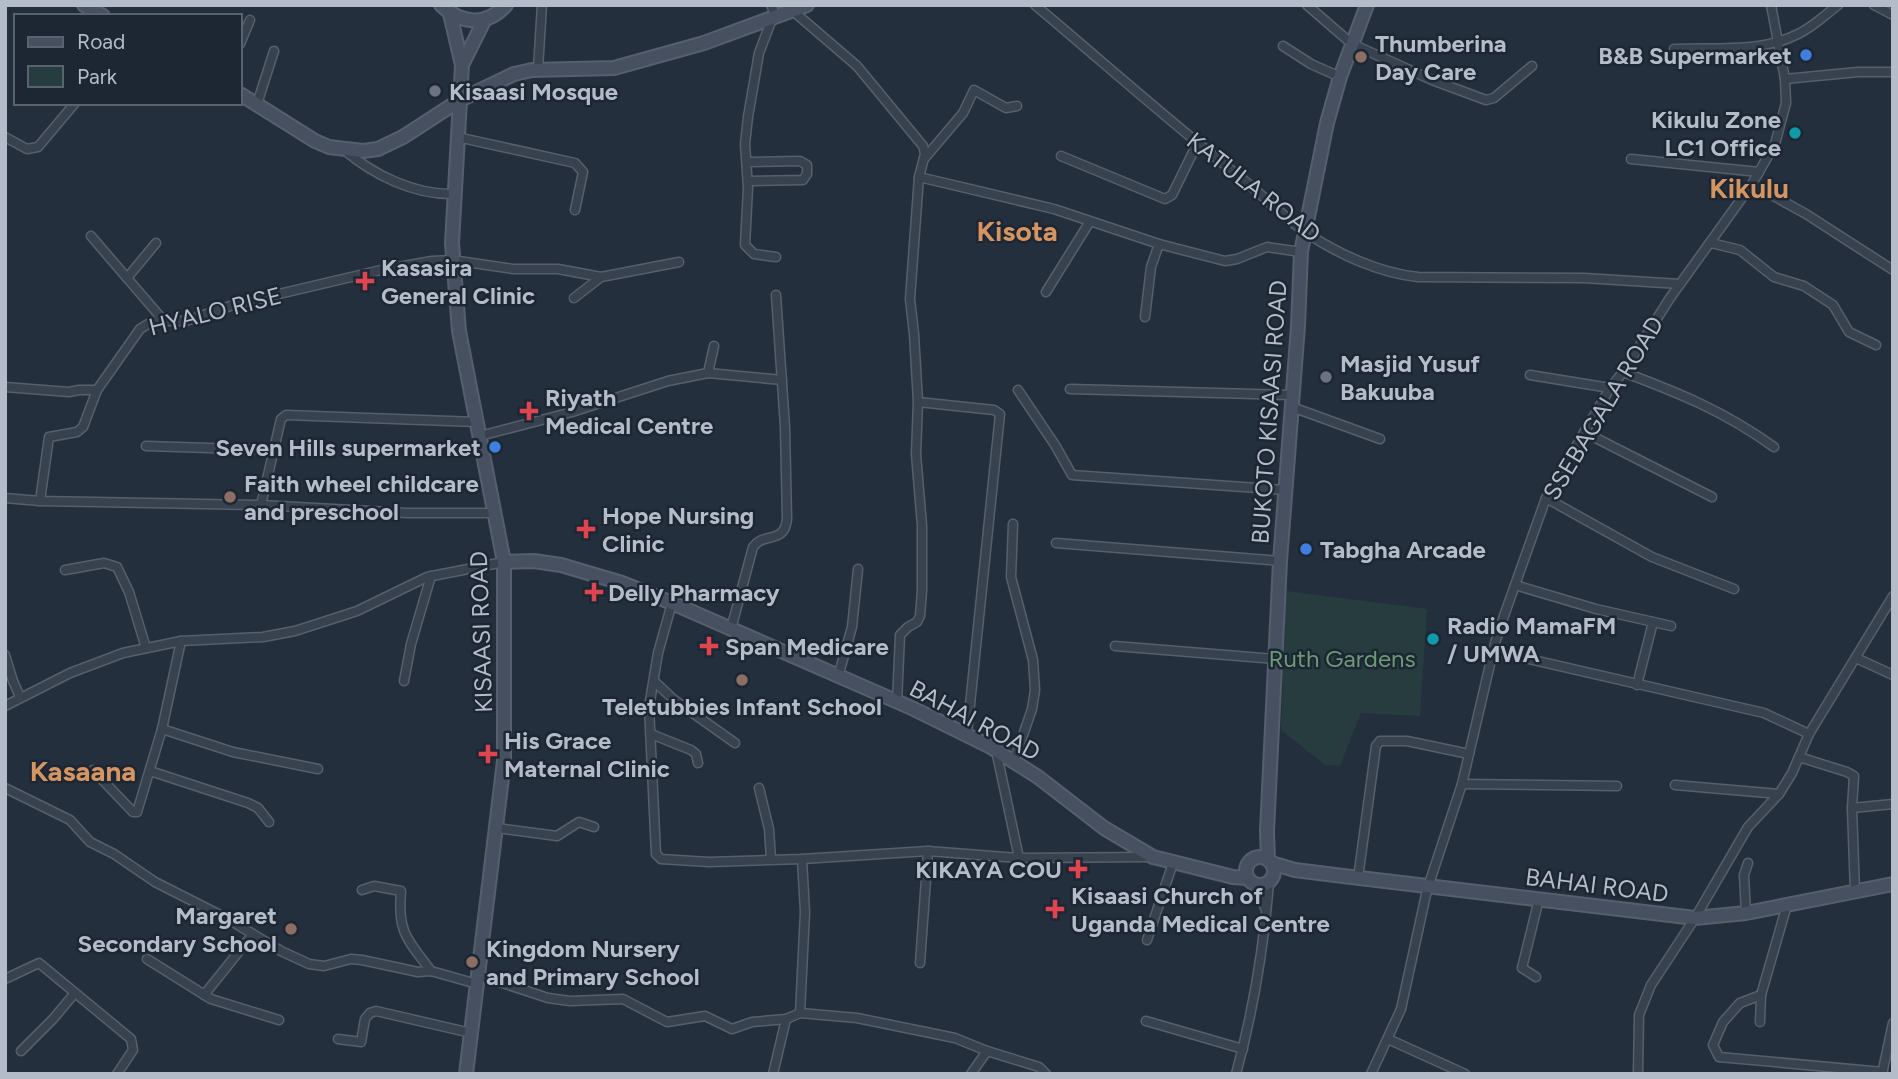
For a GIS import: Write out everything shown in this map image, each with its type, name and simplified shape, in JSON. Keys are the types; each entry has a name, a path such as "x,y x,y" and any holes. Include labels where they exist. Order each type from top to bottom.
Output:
{"street":[{"path":"84,5 100,14"},
{"path":"446,9 459,19 485,19 497,14 506,5"},
{"path":"538,69 542,5"},
{"path":"242,95 315,141 330,147 344,150 378,149 428,122 460,100 514,74 538,69 614,68 656,58 773,14 793,12 807,5"},
{"name":"KATULA ROAD","path":"1035,5 1197,144 1304,231 1366,263 1405,276 1584,278 1680,284"},
{"path":"1307,5 1352,44 1432,80 1486,100 1493,98 1532,66"},
{"name":"BUKOTO KISAASI ROAD","path":"1260,861 1267,831 1280,561 1301,252 1327,123 1340,77 1367,5"},
{"name":"SSEBAGALA ROAD","path":"1371,1074 1404,996 1428,887 1462,784 1494,651 1546,498 1610,388 1752,184 1782,124 1786,103 1785,79 1771,5"},
{"path":"1674,50 1779,42 1801,33 1838,5"},
{"path":"1874,5 1893,15"},
{"path":"446,9 463,65"},
{"path":"793,12 857,66 923,146 910,299 918,402 916,442 922,526 921,603 918,622 900,635 897,702"},
{"path":"773,14 760,53 750,97 745,144 748,181 746,248 754,254 776,257"},
{"path":"463,65 485,19"},
{"path":"242,39 250,20"},
{"path":"1283,46 1311,64 1340,77"},
{"path":"257,104 274,51"},
{"name":"KISAASI ROAD","path":"463,65 452,260 459,331 504,562 505,748 498,828 466,1074"},
{"path":"1785,79 1858,72 1893,72"},
{"path":"924,159 963,113 975,90 1006,108 1017,106"},
{"path":"5,137 22,147 32,149 38,146 73,105"},
{"path":"457,137 575,163 583,172 575,210"},
{"path":"1061,156 1165,199 1172,195 1197,144"},
{"path":"344,150 367,169 401,183 433,195 454,194"},
{"path":"1632,159 1759,172"},
{"path":"747,162 800,161 807,165 807,174 803,180 748,181"},
{"path":"919,177 1054,209 1089,223 1158,244 1225,261 1267,247 1301,252"},
{"path":"1752,184 1806,214 1893,270"},
{"path":"1046,292 1089,223"},
{"path":"91,236 164,321"},
{"path":"127,278 156,243"},
{"path":"1711,243 1740,250 1774,277 1804,286 1833,305 1849,332 1876,345"},
{"path":"1145,317 1151,267 1158,244"},
{"name":"HYALO RISE","path":"40,501 47,440 52,435 81,430 97,390 140,329 153,321 186,321 236,304 381,270 432,261 452,260 502,268 558,269 601,277"},
{"path":"573,299 601,277 679,262"},
{"path":"731,629 753,547 759,541 780,535 786,525 782,380 776,295"},
{"path":"708,373 714,346"},
{"path":"1622,372 1696,400 1750,430 1774,447"},
{"path":"480,436 572,412 668,381 708,373 782,380"},
{"path":"1530,374 1610,388"},
{"path":"5,387 69,392 97,390"},
{"path":"1070,389 1292,401 1380,439"},
{"path":"1018,390 1072,475 1285,490"},
{"path":"918,402 994,410 1000,414 967,734"},
{"path":"261,505 281,419 286,415 477,422"},
{"path":"1584,432 1712,497"},
{"path":"146,446 273,450"},
{"path":"5,498 261,505 334,511 495,513"},
{"path":"1546,498 1652,557 1734,589"},
{"path":"1013,524 1012,577 1033,660 1035,690 1032,709 1014,761"},
{"path":"1056,543 1280,561"},
{"name":"BAHAI ROAD","path":"504,562 534,561 561,565 622,583 672,603 967,734 1014,761 1061,793 1104,828 1153,857 1251,881"},
{"path":"5,706 70,673 122,653 181,641 263,637 295,631 357,611 431,576 504,562"},
{"path":"65,570 104,563 117,567 129,592 146,648"},
{"path":"838,677 852,626 858,569"},
{"path":"404,681 411,643 431,576"},
{"path":"1515,586 1596,609 1671,626"},
{"path":"1638,1074 1638,1023 1640,1010 1651,985 1695,918 1748,827 1779,794 1809,734 1893,596"},
{"path":"672,603 658,653 649,707 658,857 666,860 709,862 928,852 1019,858 1153,857"},
{"path":"1637,685 1653,622"},
{"path":"93,770 135,813 140,806 162,729 181,641"},
{"path":"1115,646 1276,659"},
{"path":"1494,651 1764,713 1809,734"},
{"path":"5,655 20,697"},
{"path":"1856,658 1893,675"},
{"path":"654,681 673,699 735,743"},
{"path":"162,729 244,754 318,769"},
{"path":"651,734 691,750 696,754 698,763"},
{"path":"1358,878 1376,746 1380,741 1407,741 1469,754"},
{"path":"996,750 1019,858"},
{"path":"1799,757 1854,776 1855,892"},
{"path":"150,771 248,803 258,808 269,822"},
{"path":"1462,784 1618,786"},
{"path":"1675,785 1779,794"},
{"path":"5,788 69,820 90,842 114,854 155,882 309,964 324,966 351,959 477,980 548,998 570,1001 623,999 667,1022 705,1016 732,1029 752,1022 786,1019 800,1013 834,1015 955,1038 1039,1067 1046,1074"},
{"path":"759,788 769,829 771,859"},
{"path":"1853,808 1893,804"},
{"path":"498,828 557,836 579,822 594,827"},
{"path":"920,964 928,852"},
{"path":"800,1013 804,912 802,859"},
{"path":"1236,1074 1258,966 1273,867 1260,861 1245,873 1265,908"},
{"name":"BAHAI ROAD","path":"1216,871 1260,861 1295,870 1695,918 1746,913 1893,884"},
{"path":"1147,940 1173,863"},
{"path":"1746,913 1744,875 1748,863"},
{"name":"BAHAI ROAD","path":"1271,880 1295,870"},
{"path":"1251,881 1260,886 1271,880"},
{"path":"362,890 374,886 401,891 399,914 404,935 431,971"},
{"path":"1536,977 1522,968 1539,899"},
{"path":"1760,1022 1761,995 1787,905"},
{"path":"204,995 253,934"},
{"path":"147,959 216,1001 279,1020"},
{"path":"5,979 39,963 133,1043 130,1056 117,1074"},
{"path":"21,1051 74,994"},
{"path":"1761,995 1740,1003 1723,1022 1713,1045 1719,1057 1882,1073 1893,1023"},
{"path":"338,1040 361,1042 365,1019 370,1013 376,1012 471,1033"},
{"path":"773,1074 786,1019"},
{"path":"1146,1021 1243,1049"},
{"path":"1388,1039 1465,1074"},
{"path":"971,1074 987,1051"}],"green space":[{"name":"Ruth Gardens","path":"1286,591 1427,609 1420,716 1361,713 1340,766 1325,765 1281,730"}],"place":[{"name":"B&B Supermarket","path":"1806,55"},
{"name":"Thumberina Day Care","path":"1361,57"},
{"name":"Kisaasi Mosque","path":"435,91"},
{"name":"Kikulu Zone LC1 Office","path":"1795,133"},
{"name":"Kasasira General Clinic","path":"365,281"},
{"name":"Masjid Yusuf Bakuuba","path":"1326,377"},
{"name":"Riyath Medical Centre","path":"529,411"},
{"name":"Seven Hills supermarket","path":"495,447"},
{"name":"Faith wheel childcare and preschool","path":"230,497"},
{"name":"Hope Nursing Clinic","path":"586,529"},
{"name":"Tabgha Arcade","path":"1306,549"},
{"name":"Delly Pharmacy","path":"594,592"},
{"name":"Radio MamaFM / UMWA","path":"1433,639"},
{"name":"Span Medicare","path":"709,646"},
{"name":"Teletubbies Infant School","path":"742,680"},
{"name":"His Grace Maternal Clinic","path":"488,754"},
{"name":"KIKAYA COU","path":"1078,869"},
{"name":"Kisaasi Church of Uganda Medical Centre","path":"1055,909"},
{"name":"Margaret Secondary School","path":"291,929"},
{"name":"Kingdom Nursery and Primary School","path":"472,962"}],"district":[{"name":"Kikulu","path":"1749,188"},
{"name":"Kisota","path":"1017,231"},
{"name":"Kasaana","path":"83,771"}]}
